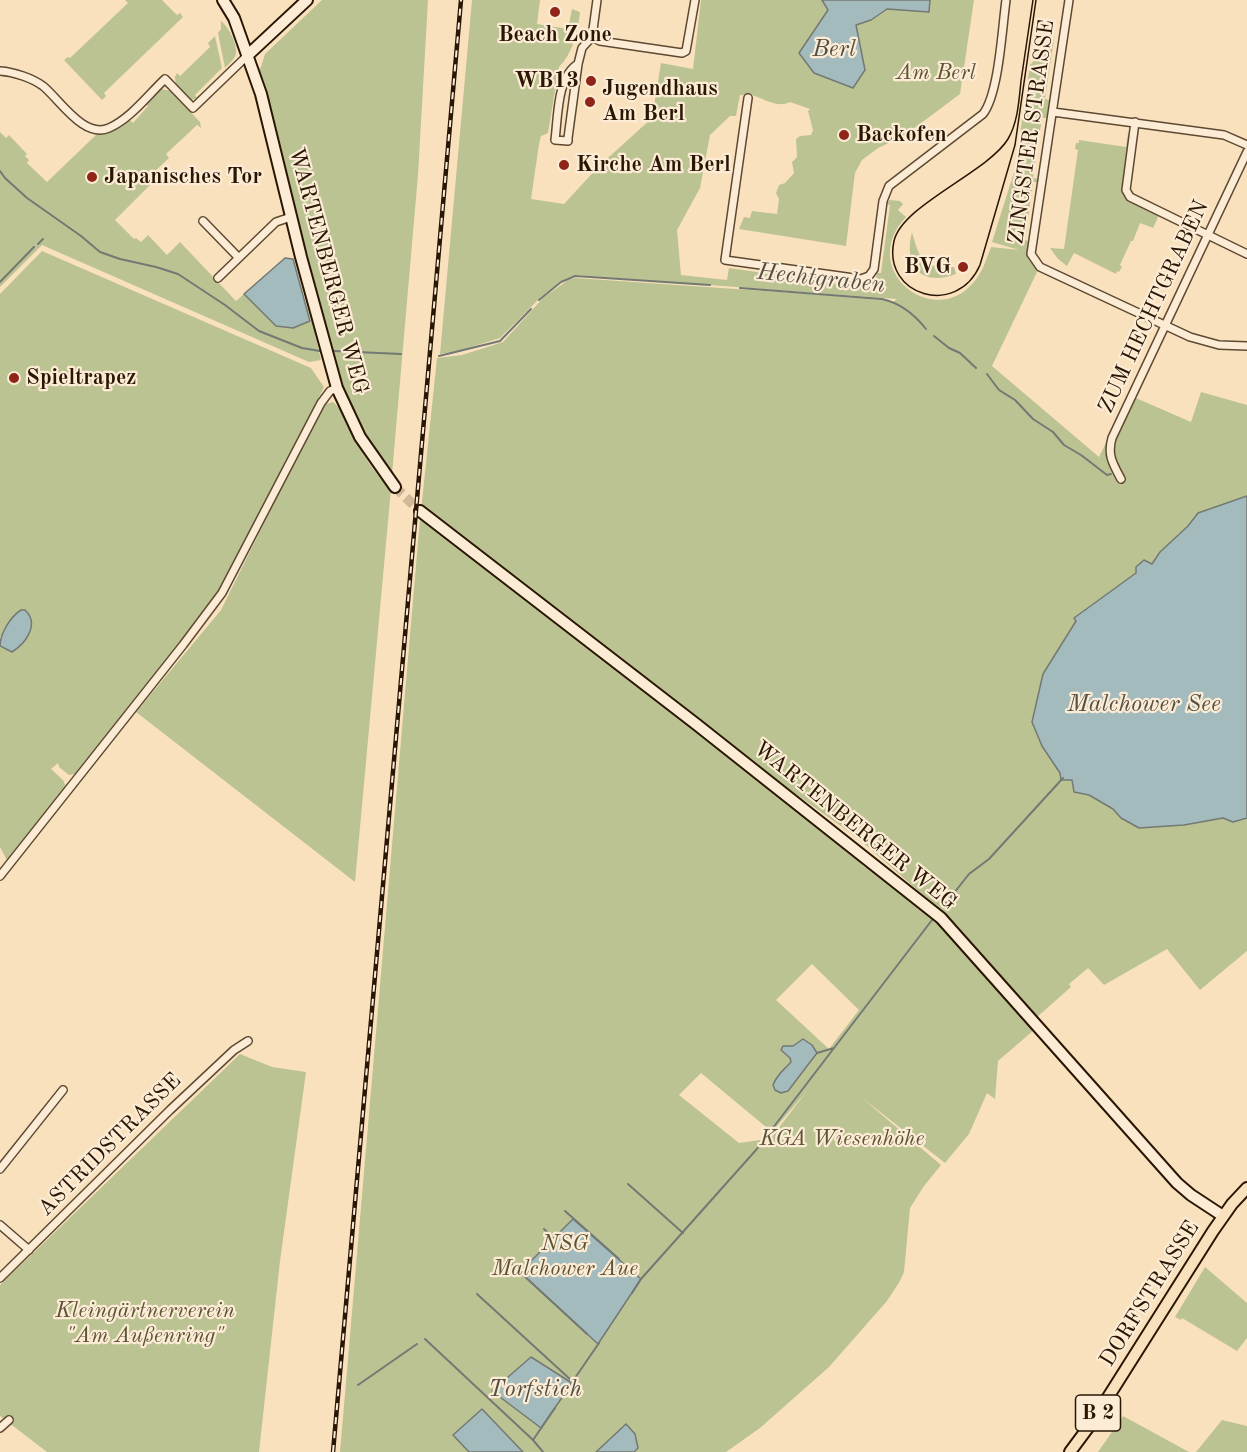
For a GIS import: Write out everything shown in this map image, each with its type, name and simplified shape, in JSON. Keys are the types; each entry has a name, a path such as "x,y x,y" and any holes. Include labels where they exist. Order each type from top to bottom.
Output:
{"main road":[{"name":"WARTENBERGER WEG","path":"224,0 234,18 261,94 337,388 360,437 395,487"},
{"path":"248,55 307,0"},
{"name":"WARTENBERGER WEG","path":"420,511 696,724 941,918 1177,1183 1223,1216"},
{"name":"DORFSTRASSE","path":"1070,1452 1093,1421 1223,1216 1247,1188"}],"street":[{"path":"578,64 569,70 565,77 555,140 568,141 578,64 582,48 592,37 597,0"},
{"path":"592,37 600,41 682,53 686,51 695,0"},
{"name":"ZINGSTER STRASSE","path":"748,98 725,260 865,278 874,269 883,201 888,186 983,114 989,106 1006,0"},
{"name":"ZINGSTER STRASSE","path":"1069,0 1031,254 1040,267 1166,325"},
{"path":"0,71 17,74 42,85 84,126 100,130 119,122 165,79 193,108 248,55"},
{"path":"1053,112 1224,135 1247,145"},
{"path":"1135,122 1127,193 1130,197 1247,254"},
{"name":"ZUM HECHTGRABEN","path":"1121,479 1110,458 1112,438 1247,152"},
{"path":"218,278 276,222 291,217"},
{"path":"203,221 238,257"},
{"path":"1166,325 1204,341 1231,346 1247,346"},
{"path":"0,876 222,593 321,403 330,391 337,388"},
{"name":"ASTRIDSTRASSE","path":"0,1278 177,1104 234,1050 248,1041"},
{"path":"0,1169 63,1090"},
{"path":"0,1226 29,1250"},
{"path":"0,1428 9,1420"}],"green space":[{"path":"125,0 162,0 177,15 180,13 183,17 104,93 106,96 102,100 64,60 70,58 128,3"},
{"path":"322,0 428,0 418,175 392,474 360,428 338,379 258,70 265,54"},
{"path":"472,0 540,0 537,24 568,29 572,9 580,12 574,41 559,67 548,133 541,136 539,144 531,199 564,204 599,166 652,118 661,63 693,69 701,0 974,0 960,94 904,136 878,148 862,160 855,173 846,246 739,229 744,217 750,218 752,211 777,214 779,199 776,193 779,185 785,183 794,173 792,162 797,157 796,139 800,136 811,135 813,130 808,111 810,109 790,102 777,104 753,95 740,95 736,116 730,116 710,135 700,188 677,230 681,275 727,280 729,268 874,289 877,273 881,273 890,205 886,204 890,200 900,201 903,204 898,210 906,217 893,237 890,256 895,273 906,287 921,296 938,300 956,296 975,280 991,247 1019,250 992,242 1015,169 1030,65 1054,39 1045,99 1049,100 1047,118 1042,118 1033,178 1038,179 1037,182 1033,182 1025,240 1029,241 1027,252 1029,260 1038,270 992,366 1099,457 1129,395 1191,422 1201,392 1247,405 1247,951 1200,990 1167,949 1104,985 1088,968 1069,984 1071,987 1037,1017 956,924 859,839 769,775 763,783 864,862 862,865 937,920 1034,1030 998,1061 995,1099 987,1093 969,1134 945,1163 861,1097 941,1165 910,1208 904,1272 887,1301 829,1367 760,1428 726,1452 340,1452 419,530 437,358 462,355 503,342 543,298 568,280 575,278 882,299 893,302 897,299 575,275 561,281 541,297 500,338 459,351 440,354","holes":["812,964 859,1010 829,1049 776,1000","701,1073 772,1132 806,1092 771,1138 739,1143 679,1095"]},
{"path":"221,21 232,35 236,48 235,57 225,68 218,33 221,29"},
{"path":"215,36 222,68 195,95 197,98 191,100 176,85 175,77 177,73 180,76 210,47 208,43"},
{"path":"162,89 171,91 200,122 201,128 197,125 166,154 169,158 149,177 153,182 115,220 134,239 141,242 148,235 167,255 180,242 236,301 244,294 276,326 293,328 312,321 321,360 309,362 42,245 0,287 0,132 6,138 9,135 27,154 25,156 29,160 27,163 47,182 97,134 109,133 129,119 133,123 148,106 145,103"},
{"path":"1128,133 1130,134 1123,191 1128,200 1159,215 1153,228 1140,223 1120,265 1122,267 1116,274 1074,253 1067,266 1050,248 1064,249 1078,150 1075,149 1076,143 1079,143 1079,140 1126,147"},
{"path":"912,232 920,255 928,264 954,267 956,274 934,278 918,271 910,255"},
{"path":"42,251 311,368 324,387 233,567 204,613 76,774 69,775 59,767 58,763 51,769 63,780 66,787 8,862 0,847 0,646 1,648 3,634 0,638 0,294"},
{"path":"333,402 344,415 372,467 391,489 355,882 136,712 221,610 313,424 326,404"},
{"name":"Kleingärtnerverein \"Am Außenring\"","path":"240,1054 272,1067 306,1072 280,1261 259,1452 47,1452 0,1416 0,1285"},
{"path":"1205,1267 1247,1303 1247,1338 1237,1351 1182,1318 1181,1320 1175,1317"},
{"path":"1123,1416 1189,1452 1098,1452"},
{"path":"1222,1420 1247,1426 1247,1452 1196,1452"}],"water":[{"name":"Berl","path":"822,0 930,0 929,12 887,9 871,20 856,25 865,70 853,88 814,73 799,53 828,10"},
{"path":"285,258 293,259 310,321 293,328 276,326 244,294"},
{"name":"Malchower See","path":"1247,496 1247,818 1233,822 1223,818 1184,825 1139,828 1089,795 1074,792 1072,780 1061,780 1060,773 1042,746 1032,722 1043,674 1076,621 1074,618 1136,573 1136,567 1144,560 1152,564 1160,552 1188,526 1198,513"},
{"path":"21,610 25,610 29,615 31,627 22,644 12,652 0,646 0,641 10,621"},
{"path":"803,1039 812,1045 817,1053 788,1091 781,1093 775,1090 773,1085 778,1075 791,1062 781,1050 783,1046 793,1046"},
{"path":"573,1219 641,1279 598,1344 520,1272"},
{"name":"Torfstich","path":"531,1357 572,1383 541,1428 492,1391"},
{"name":"Torfstich","path":"482,1409 523,1452 469,1452 453,1435"},
{"name":"Torfstich","path":"626,1424 635,1434 638,1448 634,1452 596,1452"}],"waterway":[{"name":"Hechtgraben","path":"0,171 27,198 100,252 178,274 259,331 302,348 320,351"},
{"path":"38,244 43,239"},
{"path":"0,282 34,247"},
{"name":"Hechtgraben","path":"539,300 561,282 575,276 710,285"},
{"name":"Hechtgraben","path":"740,288 882,299 907,310 926,329"},
{"name":"Hechtgraben","path":"439,356 500,341 531,309"},
{"name":"Hechtgraben","path":"934,336 949,348 960,353 976,368"},
{"name":"Hechtgraben","path":"334,351 401,354"},
{"name":"Hechtgraben","path":"987,374 999,390 1015,400 1033,419 1053,432 1064,445 1107,475 1111,474"},
{"path":"943,907 969,874 989,859 1063,778"},
{"path":"817,1053 834,1048 932,920"},
{"path":"632,1293 641,1279 756,1150 834,1048"},
{"path":"628,1184 683,1233"},
{"path":"565,1211 619,1259"},
{"path":"544,1229 555,1239"},
{"path":"509,1262 587,1334"},
{"path":"477,1294 572,1381"},
{"path":"425,1339 543,1452"},
{"path":"566,1391 599,1343"},
{"path":"358,1385 417,1344"},
{"path":"533,1440 555,1408"}],"tunnel":[{"path":"395,487 420,511"}],"tram line":[{"path":"1033,0 1017,111 1008,139 983,164 912,215 900,228 894,241 893,260 899,275 910,287 924,294 940,295 955,291 969,281 980,265 1015,145 1036,0"}],"railway":[{"path":"333,1452 461,0"}],"place":[{"name":"Beach Zone","path":"555,12"},
{"name":"WB13","path":"591,81"},
{"name":"Jugendhaus Am Berl","path":"590,102"},
{"name":"Backofen","path":"844,135"},
{"name":"Kirche Am Berl","path":"564,165"},
{"name":"Japanisches Tor","path":"92,177"},
{"name":"BVG","path":"963,267"},
{"name":"Spieltrapez","path":"14,378"}],"park label":[{"name":"Am Berl","path":"936,73"},
{"name":"KGA Wiesenhöhe","path":"842,1139"},
{"name":"NSG Malchower Aue","path":"565,1256"}]}
